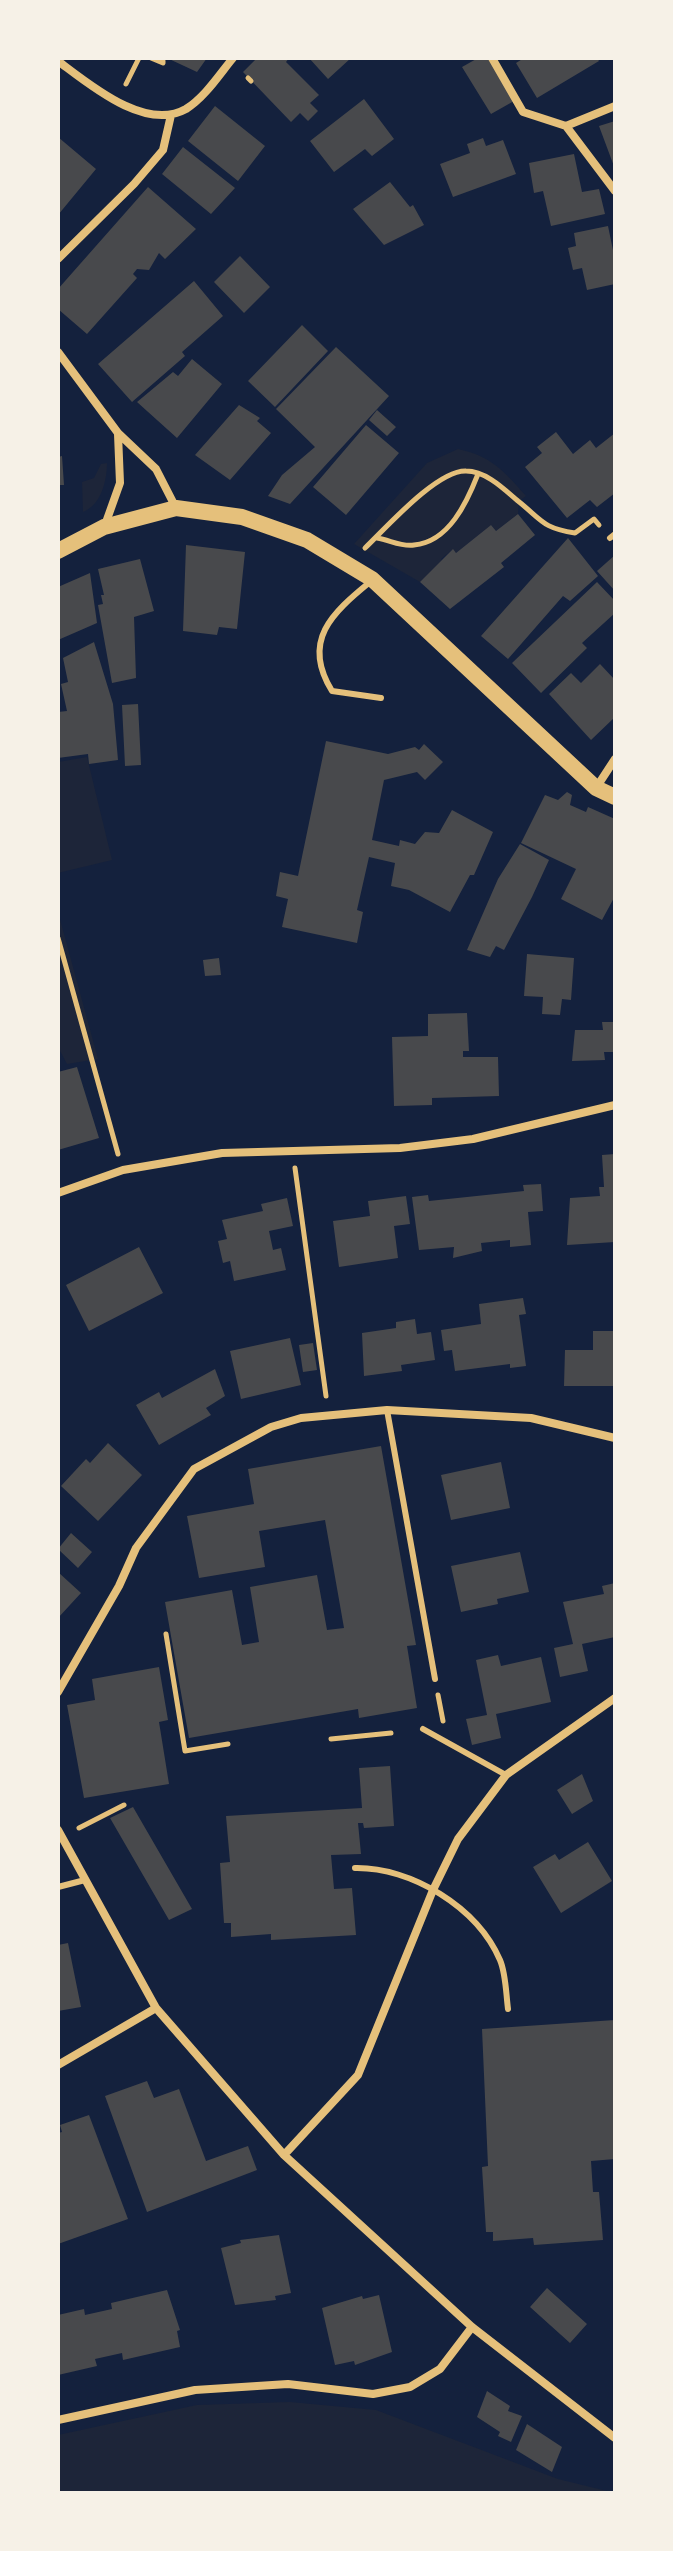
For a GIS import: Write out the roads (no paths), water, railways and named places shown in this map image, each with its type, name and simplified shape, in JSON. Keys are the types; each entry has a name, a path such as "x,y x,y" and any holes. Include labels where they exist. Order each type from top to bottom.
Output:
{"main road":[{"path":"58,551 104,527 176,508 242,517 307,540 372,579 596,788 615,797"}],"street":[{"path":"58,61 107,94 138,110 171,115 196,102 233,58"},
{"path":"492,58 523,112 566,126 615,191"},
{"path":"566,126 615,106"},
{"path":"58,259 134,184 163,150 171,115"},
{"path":"58,352 118,433 156,469 176,508"},
{"path":"104,527 120,483 118,433"},
{"path":"596,788 615,759"},
{"path":"58,1193 123,1170 222,1153 400,1148 473,1139 615,1105"},
{"path":"58,1692 112,1599 136,1548 194,1469 271,1427 329,1414 387,1410 531,1418 615,1438"},
{"path":"284,2155 358,2075 433,1890 458,1839 506,1775 615,1698"},
{"path":"60,1833 156,2008 284,2155 472,2327 615,2438"},
{"path":"58,2065 156,2008"},
{"path":"58,2420 195,2390 288,2384 373,2394 410,2387 440,2369 472,2327"}],"lane":[{"path":"372,579 338,609 320,638 320,670 332,691 381,698"},
{"path":"387,1410 435,1679"},
{"path":"423,1729 506,1775"},
{"path":"355,1868 379,1867 433,1890 481,1926 501,1962 508,2009"},
{"path":"58,1887 85,1880"}]}
